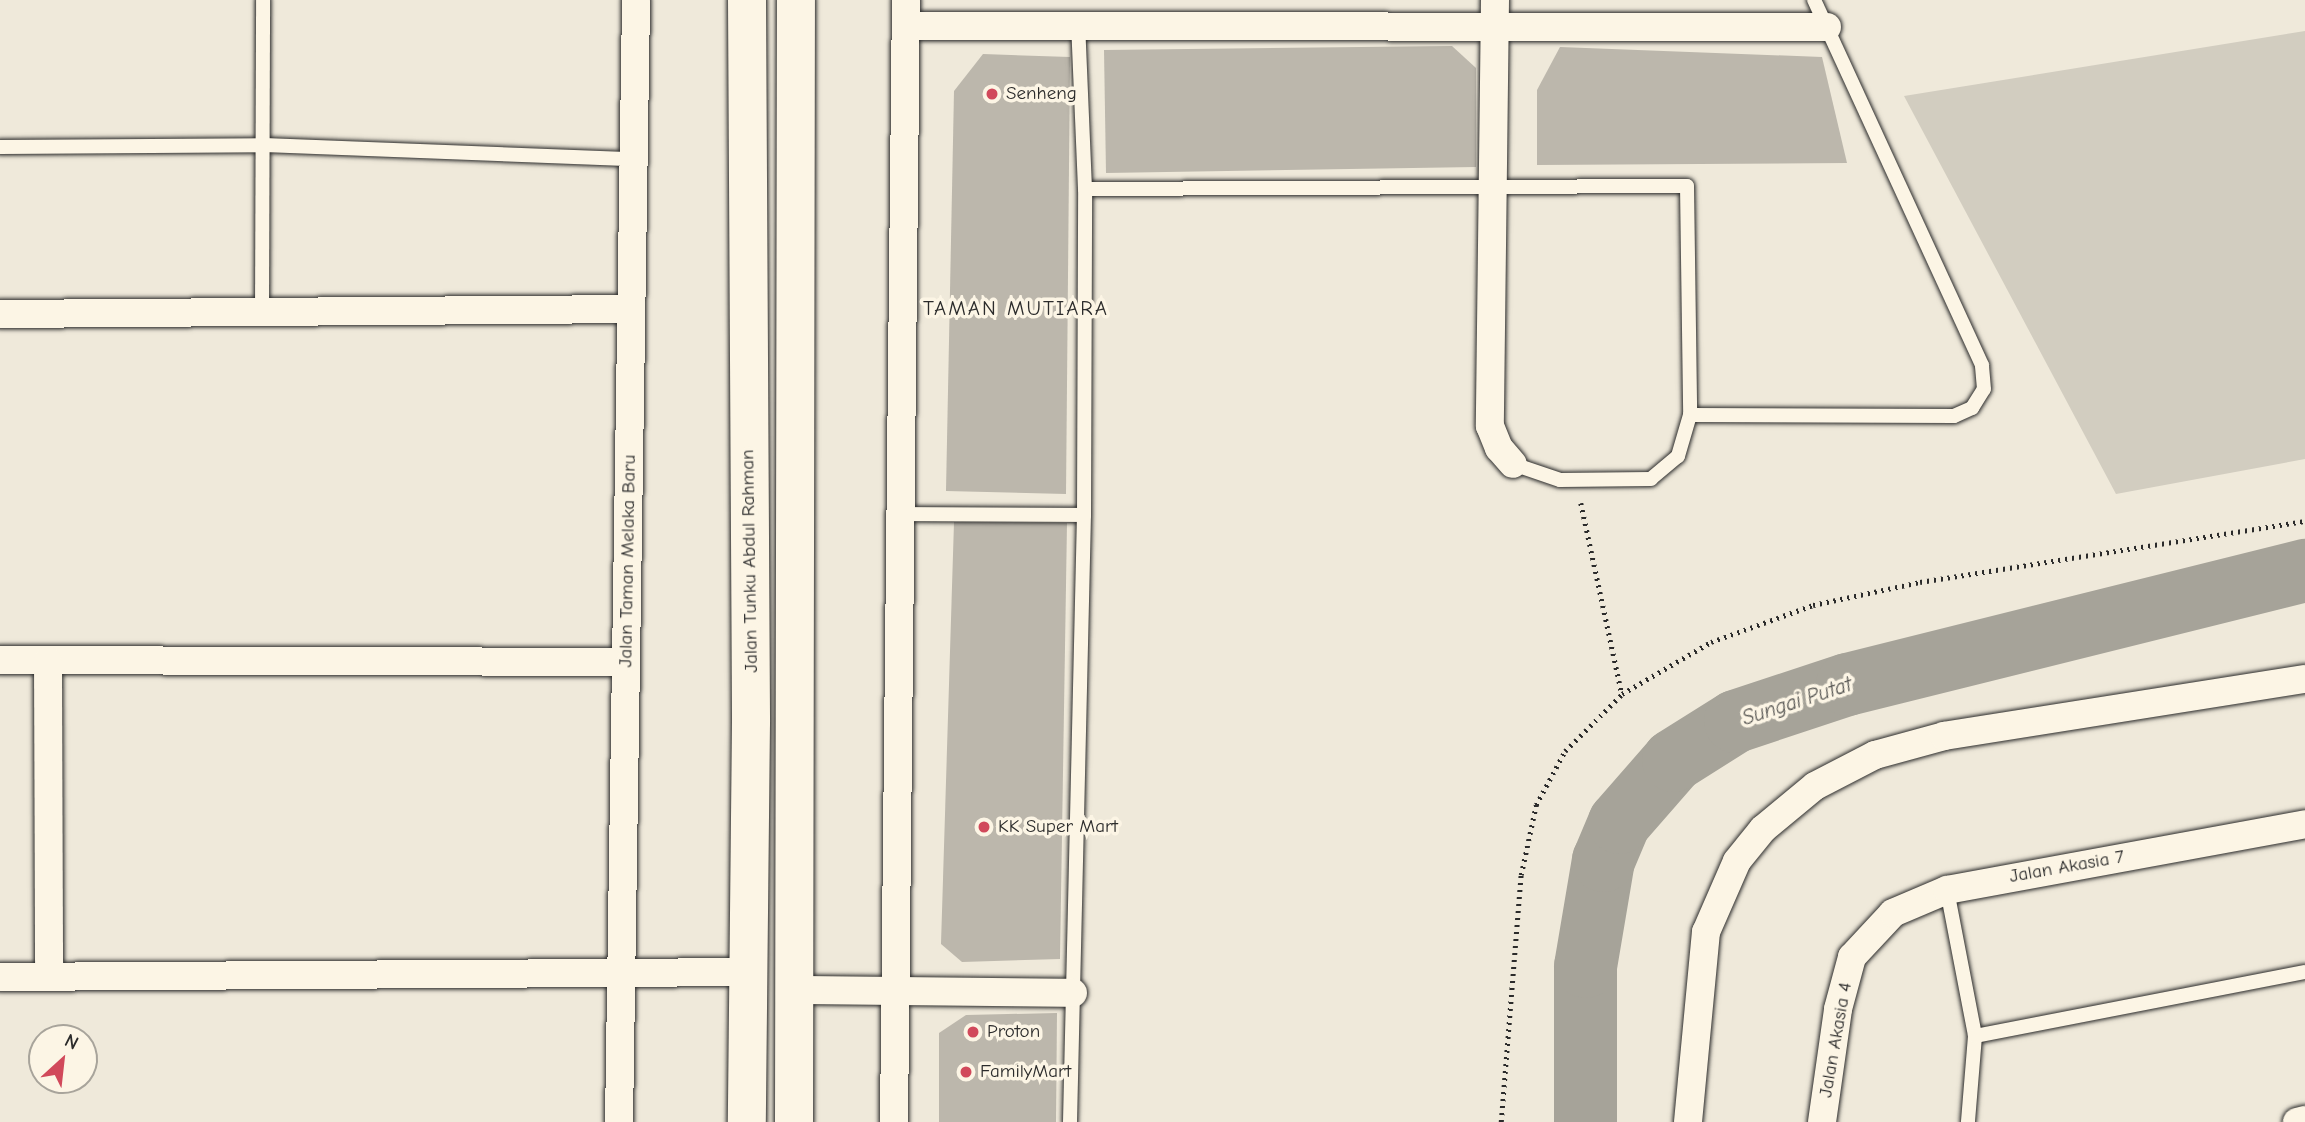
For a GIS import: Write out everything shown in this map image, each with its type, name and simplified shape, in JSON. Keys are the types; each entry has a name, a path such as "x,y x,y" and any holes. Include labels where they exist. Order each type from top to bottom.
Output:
{"main road":[{"name":"Jalan Tunku Abdul Rahman","path":"747,0 751,722 747,1122"},
{"path":"794,1122 796,0"}],"street":[{"name":"Jalan Taman Melaka Baru","path":"620,1122 636,0"},
{"path":"1495,12 1496,190 1490,426 1499,448 1513,464"},
{"path":"894,1122 897,991 898,514 906,13 1078,24 1495,12 1827,27"},
{"path":"0,314 631,309"},
{"path":"0,660 626,662"},
{"path":"48,661 49,977"},
{"path":"1688,1122 1706,932 1737,861 1763,829 1815,786 1875,755 1944,736 2305,679"},
{"name":"Jalan Akasia 7","path":"1852,957 1893,913 1947,890 2305,824"},
{"name":"Jalan Akasia 4","path":"1822,1122 1838,1009 1852,957"},
{"path":"0,977 747,972"},
{"path":"794,990 1073,993"},
{"path":"2298,1122 2305,1121"}],"lane":[{"path":"262,312 263,0"},
{"path":"1690,415 1954,416 1972,408 1984,389 1982,365 1814,0"},
{"path":"1070,1122 1084,515 1085,189 1078,24"},
{"path":"0,146 264,145 633,159"},
{"path":"1085,189 1496,190 1687,186 1690,415 1686,439 1665,471 1651,479 1576,480 1536,474 1513,464"},
{"path":"898,514 1084,515"},
{"path":"1947,890 1975,1036 1968,1122"},
{"path":"1975,1036 2305,972"}],"path":[{"path":"1576,480 1622,694"},
{"path":"1501,1122 1521,875 1536,805 1565,751 1622,694 1711,642 1813,605 1920,582 2305,521"}],"shaded area":[{"path":"2305,31 2305,459 2116,494 1904,96"}],"building":[{"path":"1452,46 1476,68 1476,167 1106,173 1104,50"},
{"path":"1560,47 1822,57 1847,163 1537,165 1537,90"},
{"path":"983,54 1070,57 1066,494 946,491 954,91"},
{"path":"954,522 1067,523 1060,959 962,962 941,944"},
{"path":"1057,1013 1056,1122 939,1122 939,1033 966,1015"}],"waterway":[{"name":"Sungai Putat","path":"1585,1122 1585,966 1603,860 1619,822 1673,760 1735,721 1847,684 2305,570"}],"place":[{"name":"Senheng","path":"992,94"},
{"name":"KK Super Mart","path":"984,827"},
{"name":"Proton","path":"973,1032"},
{"name":"FamilyMart","path":"966,1072"}],"district":[{"name":"TAMAN MUTIARA","path":"1016,308"}]}
